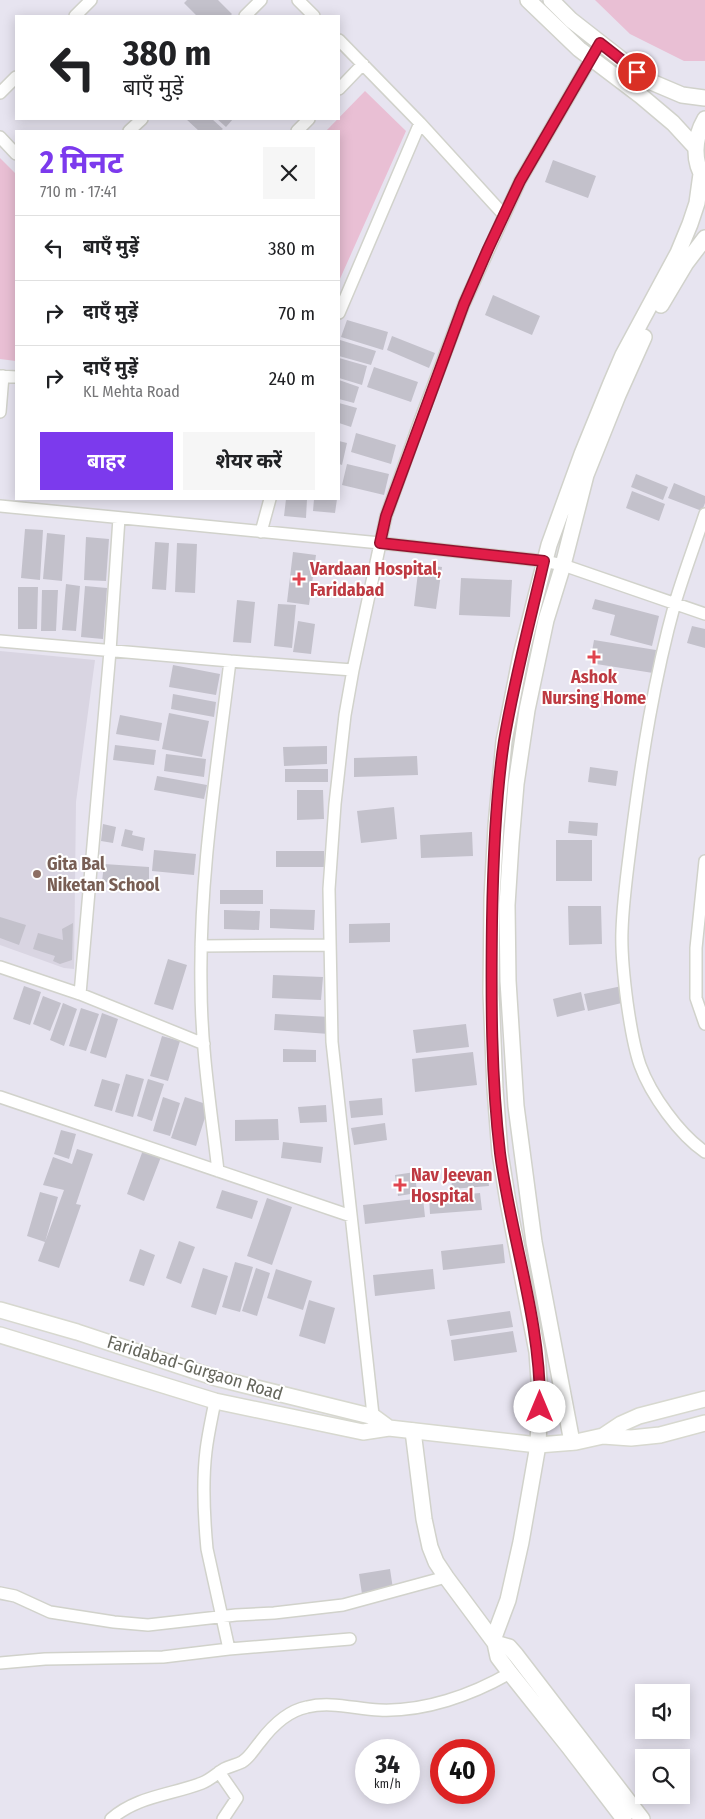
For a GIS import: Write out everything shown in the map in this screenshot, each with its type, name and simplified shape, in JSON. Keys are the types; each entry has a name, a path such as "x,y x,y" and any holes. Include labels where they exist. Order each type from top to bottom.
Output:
{"street":[{"path":"76,15 91,0"},
{"path":"246,15 261,0"},
{"path":"298,0 313,15"},
{"path":"528,0 579,49 673,123 696,148"},
{"path":"551,0 571,20 649,81 682,95 705,98"},
{"path":"340,41 420,123 504,215"},
{"path":"374,1424 332,1042 329,889 335,804 352,670 386,516 464,304 520,181 600,43"},
{"path":"340,88 363,64"},
{"path":"0,93 15,78"},
{"path":"494,1641 512,1584 538,1445 540,1381 531,1317 500,1153 494,1088 491,993 492,898 502,756 521,655 544,561 582,454 611,383 678,252 690,224 703,177 697,161 696,148 698,133 705,118"},
{"path":"131,130 141,120"},
{"path":"298,130 309,120"},
{"path":"340,310 420,123"},
{"path":"0,137 15,153"},
{"path":"572,1442 534,1242 523,1171 516,1106 511,1044 508,924 514,804 526,710 546,620 563,565 586,475 640,345 686,263 705,238"},
{"path":"0,412 2,376 15,377"},
{"path":"261,532 270,500"},
{"path":"0,506 544,561 563,565 705,614"},
{"path":"705,514 676,603 652,702 639,776 626,880 622,931 622,962 630,1024 640,1066 670,1117 705,1152"},
{"path":"80,994 110,651 119,518"},
{"path":"0,641 352,670"},
{"path":"218,1171 204,1044 201,946 206,863 230,661"},
{"path":"705,861 696,948 696,998 705,1024"},
{"path":"201,946 330,945"},
{"path":"0,967 80,994 204,1044"},
{"path":"0,1097 351,1216"},
{"name":"Faridabad-Gurgaon Road","path":"0,1310 77,1332 216,1378 390,1428 538,1445 572,1442 603,1436 631,1438 660,1435 705,1423"},
{"name":"Faridabad-Gurgaon Road","path":"0,1335 215,1401 363,1432 374,1424"},
{"name":"Faridabad-Gurgaon Road","path":"603,1436 621,1424 639,1416 705,1399"},
{"path":"215,1401 206,1448 204,1504 207,1550 229,1649"},
{"path":"413,1431 424,1519 430,1547 436,1562 494,1641 498,1657 624,1819"},
{"path":"0,1593 15,1596 50,1612 130,1624 171,1623 221,1616 274,1613 343,1605 446,1577"},
{"path":"0,1663 46,1659 162,1657 229,1649 350,1639"},
{"path":"494,1641 509,1647 516,1655 642,1819"},
{"path":"111,1819 144,1799 203,1782 247,1759 265,1735 295,1710 309,1706 328,1705 383,1710 423,1706 461,1696 488,1686 510,1673"},
{"path":"219,1772 237,1798 223,1819"}],"shaded area":[{"path":"595,0 705,0 705,61 684,61 630,34"},
{"path":"365,91 406,131 340,279 340,130 327,130 337,120 340,120 340,117"},
{"path":"0,158 15,173 15,361 0,359"},
{"name":"Gita Bal Niketan School","path":"0,651 95,660 76,802 74,969 64,968 0,945"}],"building":[{"path":"187,0 218,0 232,14 196,15 184,3"},
{"path":"187,120 213,120 223,129 222,130 198,130"},
{"path":"218,120 232,120 226,127"},
{"path":"553,160 596,176 588,198 545,182"},
{"path":"493,295 540,316 532,335 485,315"},
{"path":"347,320 388,332 383,350 341,337"},
{"path":"392,336 435,353 429,368 387,350"},
{"path":"340,340 376,351 371,365 340,356"},
{"path":"340,358 367,366 362,385 340,378"},
{"path":"374,367 418,382 411,402 367,387"},
{"path":"340,380 359,387 354,403 340,399"},
{"path":"340,403 357,408 351,427 340,423"},
{"path":"356,433 396,445 391,464 351,452"},
{"path":"340,441 347,443 342,465 340,464"},
{"path":"347,464 389,474 384,495 342,485"},
{"path":"636,474 668,487 663,500 631,487"},
{"path":"674,483 705,496 702,511 668,498"},
{"path":"632,491 665,504 659,521 626,508"},
{"path":"286,500 307,500 306,518 284,516"},
{"path":"314,500 337,500 335,513 313,511"},
{"path":"25,529 43,530 40,580 21,578"},
{"path":"47,533 65,535 62,581 43,579"},
{"path":"86,537 109,539 106,581 84,580"},
{"path":"155,542 169,543 166,590 152,589"},
{"path":"177,543 197,544 195,593 175,592"},
{"path":"293,552 316,555 309,605 287,602"},
{"path":"419,564 442,567 436,609 414,606"},
{"path":"461,578 512,580 510,617 459,615"},
{"path":"66,584 80,586 76,631 62,630"},
{"path":"85,586 107,588 103,639 81,637"},
{"path":"18,587 38,587 37,629 18,629"},
{"path":"42,590 58,590 56,631 41,631"},
{"path":"595,599 659,616 652,646 610,635 615,615 592,609"},
{"path":"237,600 255,602 251,643 233,642"},
{"path":"278,604 296,605 292,648 274,646"},
{"path":"298,621 315,624 311,654 293,652"},
{"path":"692,626 705,629 705,648 687,643"},
{"path":"594,640 656,650 653,673 590,663"},
{"path":"173,665 220,674 216,695 169,687"},
{"path":"173,694 216,702 214,717 171,709"},
{"path":"169,713 209,721 202,757 162,749"},
{"path":"120,715 162,723 159,741 116,734"},
{"path":"115,745 156,750 154,765 113,760"},
{"path":"327,746 327,764 284,766 283,747"},
{"path":"166,754 206,759 204,777 164,771"},
{"path":"417,756 418,775 354,777 354,758"},
{"path":"590,767 618,771 616,786 588,782"},
{"path":"285,769 328,769 328,782 285,782"},
{"path":"157,776 207,785 204,799 154,790"},
{"path":"297,790 323,790 324,819 297,820"},
{"path":"394,807 397,839 361,843 357,811"},
{"path":"569,821 598,823 597,836 568,833"},
{"path":"103,824 116,827 113,843 101,841"},
{"path":"125,829 133,831 132,835 145,838 143,851 121,846"},
{"path":"472,832 473,856 421,858 420,835"},
{"path":"556,840 592,840 592,881 556,881"},
{"path":"154,850 196,854 194,875 152,871"},
{"path":"276,851 324,851 324,867 276,867"},
{"path":"104,864 149,867 149,884 102,882"},
{"path":"220,890 263,890 263,904 220,904"},
{"path":"568,906 601,906 602,944 569,945"},
{"path":"270,909 315,910 314,930 270,928"},
{"path":"224,910 260,911 259,930 224,929"},
{"path":"0,917 26,925 19,945 0,938"},
{"path":"73,923 72,960 60,964 53,961 55,956 33,949 38,933 63,940 62,929"},
{"path":"390,923 390,942 349,943 349,924"},
{"path":"168,959 187,965 173,1010 154,1004"},
{"path":"273,975 323,977 321,1000 272,998"},
{"path":"24,986 41,992 30,1025 13,1019"},
{"path":"622,986 626,1002 588,1011 584,994"},
{"path":"581,992 585,1010 557,1017 553,999"},
{"path":"43,996 61,1003 50,1031 33,1024"},
{"path":"63,1003 77,1009 64,1046 50,1040"},
{"path":"81,1008 99,1014 86,1051 69,1046"},
{"path":"102,1013 118,1019 106,1058 90,1053"},
{"path":"275,1014 330,1017 329,1034 274,1030"},
{"path":"466,1024 469,1047 416,1053 413,1030"},
{"path":"162,1036 180,1041 168,1081 150,1076"},
{"path":"283,1049 316,1050 316,1062 283,1062"},
{"path":"473,1052 477,1085 415,1092 412,1059"},
{"path":"126,1074 144,1079 133,1117 115,1112"},
{"path":"102,1079 120,1084 112,1111 94,1106"},
{"path":"148,1079 164,1084 152,1121 137,1116"},
{"path":"163,1097 180,1103 170,1136 153,1131"},
{"path":"185,1097 209,1105 196,1146 171,1138"},
{"path":"382,1098 383,1115 351,1118 349,1101"},
{"path":"326,1105 327,1122 300,1123 298,1107"},
{"path":"278,1119 279,1140 235,1141 235,1120"},
{"path":"385,1123 387,1140 354,1145 351,1128"},
{"path":"61,1130 76,1134 69,1159 54,1154"},
{"path":"283,1142 323,1147 321,1163 281,1158"},
{"path":"77,1149 93,1154 76,1204 81,1205 59,1268 38,1261 64,1190 43,1185 53,1157 72,1164"},
{"path":"143,1150 161,1157 144,1201 127,1194"},
{"path":"487,1169 489,1186 452,1189 451,1173"},
{"path":"415,1172 417,1193 398,1196 395,1175"},
{"path":"222,1190 258,1201 252,1219 216,1208"},
{"path":"40,1192 58,1197 45,1242 27,1236"},
{"path":"480,1193 482,1210 430,1214 429,1197"},
{"path":"267,1198 292,1207 272,1265 247,1256"},
{"path":"423,1198 425,1217 365,1224 363,1205"},
{"path":"179,1241 195,1247 181,1284 166,1278"},
{"path":"503,1244 505,1263 443,1270 441,1251"},
{"path":"140,1249 155,1255 144,1286 129,1281"},
{"path":"235,1262 253,1267 240,1312 222,1307"},
{"path":"203,1268 228,1276 216,1315 191,1307"},
{"path":"256,1268 270,1273 257,1316 242,1311"},
{"path":"276,1269 312,1281 303,1310 267,1298"},
{"path":"433,1269 435,1289 375,1296 373,1275"},
{"path":"309,1300 335,1308 325,1344 299,1336"},
{"path":"510,1311 513,1327 450,1336 447,1320"},
{"path":"513,1331 517,1352 454,1361 451,1340"},
{"path":"390,1569 393,1589 362,1594 359,1574"}],"place":[{"name":"Vardaan Hospital, Faridabad","path":"299,579"},
{"name":"Ashok Nursing Home","path":"594,657"},
{"name":"Gita Bal Niketan School","path":"37,874"},
{"name":"Nav Jeevan Hospital","path":"400,1185"}],"route":[{"path":"540,1407 537,1352 500,1153 494,1088 491,993 492,898 504,741 521,655 544,561 380,543 386,516 464,304 520,181 600,43 637,72"}]}
